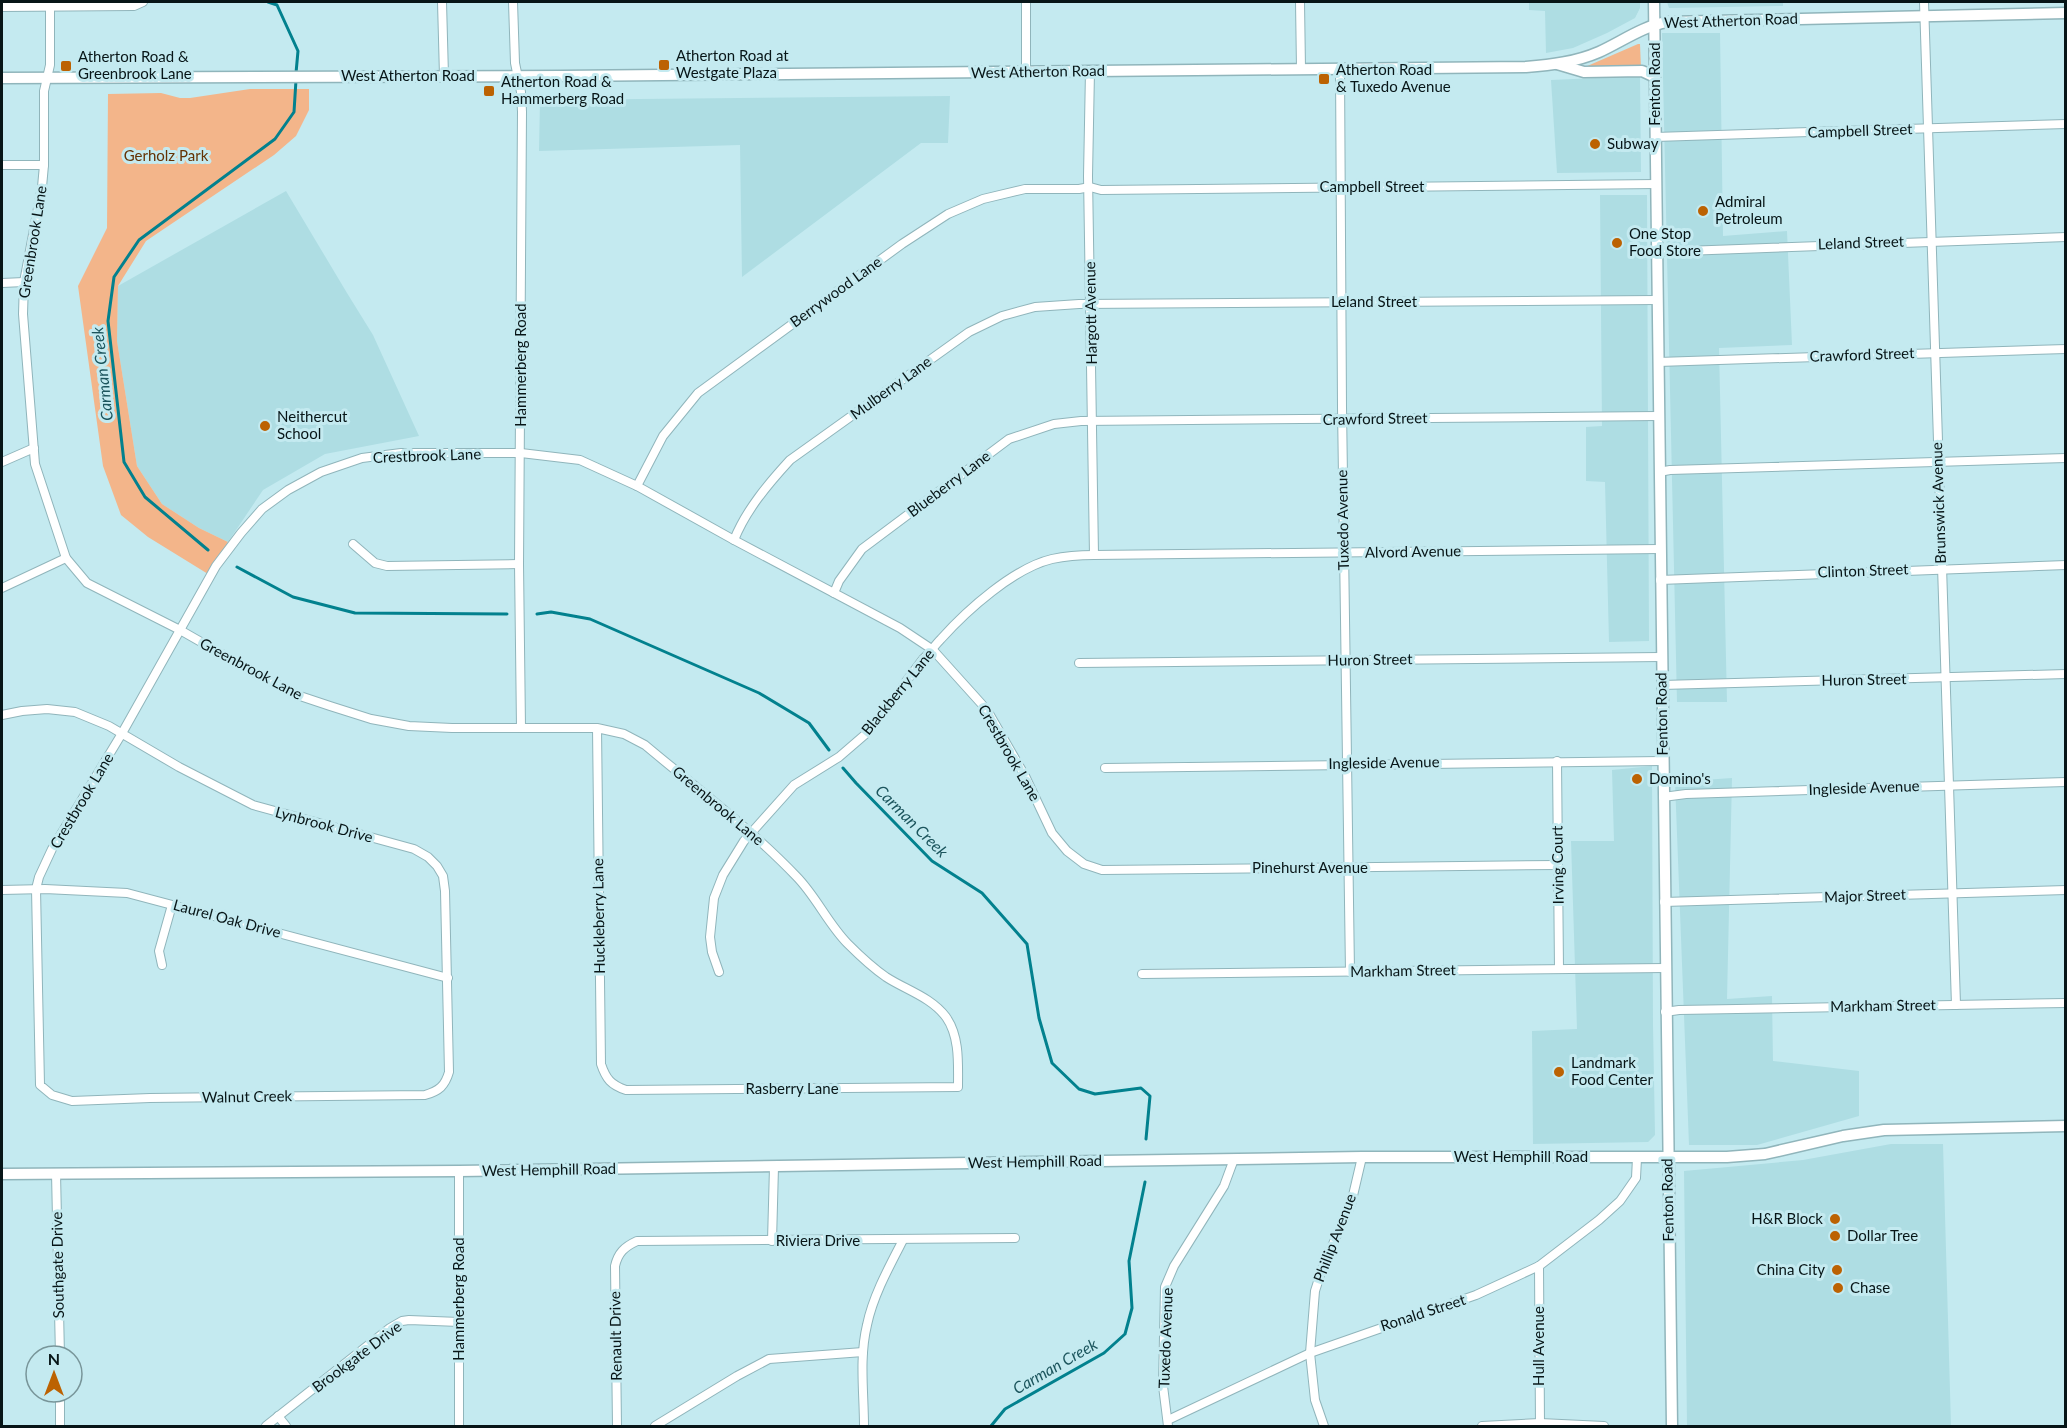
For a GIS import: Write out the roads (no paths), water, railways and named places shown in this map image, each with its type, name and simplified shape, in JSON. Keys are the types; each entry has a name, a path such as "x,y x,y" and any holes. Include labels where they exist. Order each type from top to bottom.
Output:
{"street":[{"path":"2,7 50,4 134,6 143,2"},
{"path":"442,2 444,76"},
{"name":"Hammerberg Road","path":"513,2 513,39 522,112 519,564 521,728"},
{"path":"1026,2 1026,72"},
{"path":"1300,2 1301,69"},
{"name":"Fenton Road","path":"1654,2 1672,1426"},
{"name":"Brunswick Avenue","path":"1924,2 1926,129 1956,1005"},
{"name":"Greenbrook Lane","path":"50,4 50,65 44,91 44,165 24,282 23,314 35,464 66,558 87,583 180,630 264,678 300,696 371,719 409,726 597,728 624,734 645,745 751,835 760,840 798,878 847,943 884,976 937,1006 954,1031 957,1047 958,1087"},
{"name":"West Atherton Road","path":"2,78 1526,67 1557,64 1597,52 1654,24 1667,22 2066,13"},
{"path":"1557,64 1584,72 1642,72 1654,76"},
{"name":"Tuxedo Avenue","path":"1340,68 1342,419 1350,972"},
{"name":"Hargott Avenue","path":"1089,71 1094,555"},
{"name":"Campbell Street","path":"1655,137 2066,124"},
{"path":"2,165 44,165"},
{"name":"Campbell Street","path":"1089,187 1101,190 1656,184"},
{"name":"Berrywood Lane","path":"637,486 663,436 698,393 911,238 948,214 983,199 1025,189 1089,187"},
{"name":"Leland Street","path":"1656,252 2066,237"},
{"path":"2,283 24,282"},
{"name":"Leland Street","path":"1090,305 1657,300"},
{"name":"Mulberry Lane","path":"734,540 739,527 767,485 790,460 969,332 1002,316 1035,308 1090,305"},
{"name":"Crawford Street","path":"1658,363 2066,349"},
{"name":"Crawford Street","path":"1092,422 1658,416"},
{"name":"Blueberry Lane","path":"834,593 862,549 1009,439 1054,424 1092,422"},
{"path":"2,462 34,448"},
{"name":"Crestbrook Lane","path":"52,1095 40,1085 38,1070 36,889 52,849 121,735 216,566 241,533 262,509 288,490 321,472 362,458 401,453 520,453 580,460 637,486 900,628 933,650 987,710 1025,776 1052,832 1067,851"},
{"path":"1659,472 2066,458"},
{"path":"353,544 375,563 387,566 519,564"},
{"name":"Alvord Avenue","path":"1094,555 1660,549"},
{"name":"Blackberry Lane","path":"719,972 710,937 714,898 723,875 757,825 794,785 839,758 868,732 923,659 988,594 1021,572 1051,560 1094,555"},
{"path":"2,588 66,558"},
{"name":"Clinton Street","path":"1660,580 2066,565"},
{"name":"Huron Street","path":"1079,663 1661,657"},
{"name":"Huron Street","path":"1662,685 2066,674"},
{"name":"Lynbrook Drive","path":"2,715 48,709 75,712 109,726 121,735 253,805 414,849 428,857 443,876 445,891 449,1072 441,1089"},
{"name":"Huckleberry Lane","path":"597,728 601,1064 605,1077 611,1084 626,1090"},
{"name":"Irving Court","path":"1557,761 1559,969"},
{"name":"Ingleside Avenue","path":"1105,768 1662,761"},
{"name":"Ingleside Avenue","path":"1663,797 1686,794 2066,782"},
{"name":"Pinehurst Avenue","path":"1067,851 1084,864 1102,870 1558,865"},
{"name":"Laurel Oak Drive","path":"2,890 36,889 127,893 448,978"},
{"name":"Major Street","path":"1664,902 2066,890"},
{"path":"162,965 159,951 172,905"},
{"name":"Markham Street","path":"1142,975 1665,968"},
{"name":"Markham Street","path":"1665,1012 2066,1003"},
{"name":"Rasberry Lane","path":"626,1090 958,1087"},
{"name":"Walnut Creek","path":"52,1095 72,1101 425,1095 441,1089"},
{"name":"West Hemphill Road","path":"2,1174 459,1171 1362,1157 1726,1157 1765,1154 1843,1136 1884,1130 2066,1126"},
{"name":"Phillip Avenue","path":"1324,1426 1315,1400 1310,1353 1315,1291 1323,1266 1351,1204 1362,1157"},
{"name":"Ronald Street","path":"1168,1423 1310,1353 1476,1295 1539,1266 1620,1201 1636,1178 1637,1158"},
{"name":"Tuxedo Avenue","path":"1168,1423 1163,1386 1166,1287 1174,1266 1224,1186 1234,1159"},
{"path":"772,1241 774,1167"},
{"name":"Hammerberg Road","path":"459,1171 459,1426"},
{"name":"Southgate Drive","path":"56,1173 60,1344"},
{"name":"Riviera Drive","path":"623,1249 637,1241 1015,1239"},
{"path":"864,1426 863,1352 867,1325 877,1296 903,1240"},
{"name":"Renault Drive","path":"617,1426 615,1266 623,1249"},
{"name":"Hull Avenue","path":"1539,1266 1540,1425"},
{"name":"Brookgate Drive","path":"266,1426 402,1321 459,1322"},
{"path":"655,1426 736,1376 769,1359 863,1352"},
{"path":"60,1404 60,1426"},
{"path":"279,1416 286,1426"},
{"path":"1482,1426 1604,1426"}],"waterway":[{"name":"Carman Creek","path":"268,2 277,5 298,51 296,73"},
{"name":"Carman Creek","path":"208,550 145,497 124,462 108,321 114,277 139,240 275,139 294,112 296,80"},
{"name":"Carman Creek","path":"237,567 293,597 355,613 507,614"},
{"name":"Carman Creek","path":"537,614 551,612 590,619 759,693 809,723 829,750"},
{"name":"Carman Creek","path":"843,768 932,861 982,893 1027,944 1039,1018 1052,1063 1079,1089 1095,1094 1141,1088 1150,1096 1146,1139"},
{"name":"Carman Creek","path":"991,1426 1005,1409 1104,1353 1125,1334 1132,1308 1129,1261 1145,1182"}],"place":[{"name":"Atherton Road at Westgate Plaza","path":"664,65"},
{"name":"Atherton Road & Greenbrook Lane","path":"66,66"},
{"name":"Atherton Road & Tuxedo Avenue","path":"1324,79"},
{"name":"Atherton Road & Hammerberg Road","path":"489,91"},
{"name":"Subway","path":"1595,144"},
{"name":"Admiral Petroleum","path":"1703,211"},
{"name":"One Stop Food Store","path":"1617,243"},
{"name":"Neithercut School","path":"265,426"},
{"name":"Domino's","path":"1637,779"},
{"name":"Landmark Food Center","path":"1559,1072"},
{"name":"H&R Block","path":"1835,1219"},
{"name":"Dollar Tree","path":"1835,1236"},
{"name":"China City","path":"1837,1270"},
{"name":"Chase","path":"1838,1288"}],"park label":[{"name":"Gerholz Park","path":"166,156"}]}
